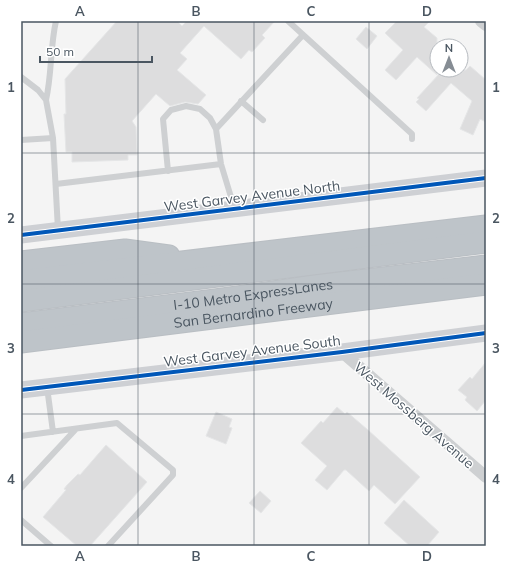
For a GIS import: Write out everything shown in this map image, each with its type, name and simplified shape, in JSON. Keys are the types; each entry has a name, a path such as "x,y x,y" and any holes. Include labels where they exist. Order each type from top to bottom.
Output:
{"highway":[{"path":"21,281 486,226"},
{"name":"I-10 Metro ExpressLanes","path":"21,301 486,242"},
{"path":"21,262 125,250 199,260"},
{"name":"I-10 Metro ExpressLanes","path":"21,324 315,286 486,266"},
{"name":"San Bernardino Freeway","path":"21,342 486,284"}],"street":[{"path":"481,21 486,24"},
{"name":"West Garvey Avenue North","path":"21,235 486,178"},
{"name":"West Garvey Avenue South","path":"21,390 342,352 486,333"},
{"name":"West Mossberg Avenue","path":"342,352 486,477"}],"lane":[{"path":"56,21 51,53 50,83 46,100 53,138 58,231"},
{"path":"288,21 412,134 412,139"},
{"path":"216,129 303,35"},
{"path":"21,77 38,90 46,100"},
{"path":"241,101 263,120"},
{"path":"168,171 164,119 171,110 186,106 200,109 210,118 216,129 221,164 235,209"},
{"path":"21,140 53,138"},
{"path":"56,184 221,164"},
{"path":"47,386 54,432"},
{"path":"21,436 117,423 173,470 173,475 108,546"},
{"path":"21,488 76,429"},
{"path":"21,520 51,546"}],"building":[{"path":"117,21 177,21 182,26 187,21 275,21 262,35 265,38 252,52 249,50 241,59 204,26 180,53 187,59 177,70 206,95 198,104 185,102 170,106 156,94 132,121 136,127 137,155 128,155 128,160 72,162 72,152 66,152 64,114 66,114 65,79"},
{"path":"397,21 430,21 424,27 437,38 429,38 429,68 417,57 396,80 385,70 403,50 385,33"},
{"path":"366,27 377,36 367,49 356,39"},
{"path":"470,66 486,80 486,122 480,119 473,135 460,129 472,101 451,83 426,111 416,102 419,99 417,98 435,78 469,78"},
{"path":"486,362 486,400 477,411 465,400 467,397 458,390 470,377 472,379"},
{"path":"337,407 345,414 347,412 420,477 395,504 374,485 369,491 346,470 344,470 327,490 315,480 327,466 301,443 321,421 323,423"},
{"path":"216,412 232,419 229,427 232,428 226,444 206,436"},
{"path":"106,445 147,482 90,546 77,546 43,517 66,490 64,489 67,485 78,474 80,475"},
{"path":"260,491 271,501 261,513 249,503"},
{"path":"404,500 439,532 427,546 410,546 384,523"}],"cycle path":[{"path":"21,235 486,178"},
{"path":"21,390 342,352 486,333"}]}
